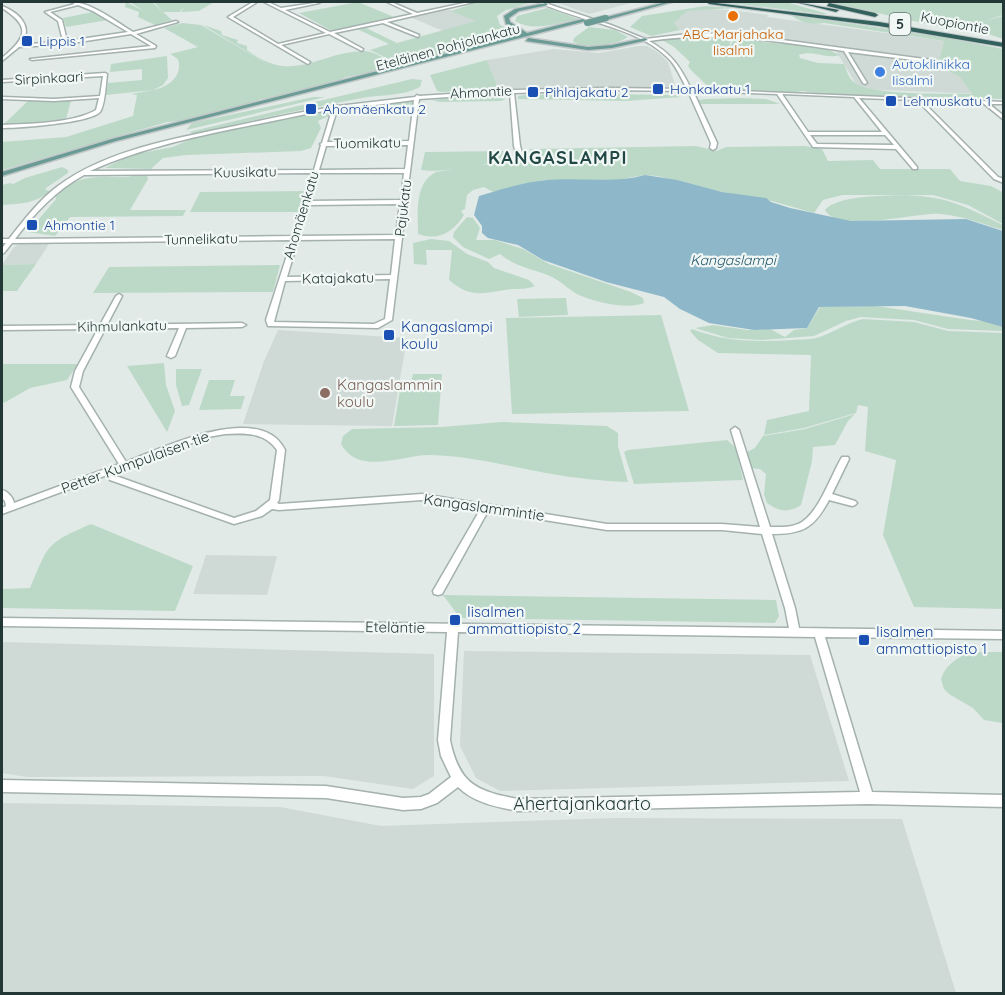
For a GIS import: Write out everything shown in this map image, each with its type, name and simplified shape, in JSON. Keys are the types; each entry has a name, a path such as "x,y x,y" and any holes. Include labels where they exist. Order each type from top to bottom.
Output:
{"highway":[{"path":"709,2 879,24 980,40"},
{"name":"Kuopiontie","path":"797,2 1004,43"},
{"name":"Kuopiontie","path":"813,2 1004,43"}],"main road":[{"path":"520,38 525,33 506,20 509,14 543,2"},
{"name":"Eteläinen Pohjolankatu","path":"231,111 350,84 553,32 658,2"},
{"name":"Eteläinen Pohjolankatu","path":"603,17 670,2"},
{"name":"Eteläinen Pohjolankatu","path":"2,174 114,140 585,22"},
{"path":"516,27 534,30 562,26"},
{"path":"553,32 548,34 547,38 557,44"},
{"path":"505,44 537,40 574,48 596,49 645,40"}],"street":[{"path":"32,59 155,47 94,10 73,2"},
{"path":"255,2 230,17 308,63"},
{"path":"266,2 362,50"},
{"path":"282,9 319,2"},
{"path":"389,2 418,14"},
{"path":"277,45 463,2 472,2"},
{"path":"543,2 554,2"},
{"path":"543,2 645,40 672,58 714,142 713,148"},
{"path":"66,43 60,20 47,12 79,4"},
{"path":"2,7 15,15 22,22 25,30 24,38 19,46 2,60"},
{"path":"7,16 15,15"},
{"path":"384,21 418,36"},
{"path":"19,46 85,41 135,33 176,22"},
{"path":"645,40 715,31 930,61"},
{"path":"81,55 85,41"},
{"path":"845,50 865,83"},
{"name":"Sirpinkaari","path":"2,81 105,74 99,111 63,121 2,127"},
{"name":"Ahmontie","path":"2,252 44,201 63,184 83,173 135,153 186,138 336,106 417,96 611,88 1004,103"},
{"path":"512,91 519,153"},
{"path":"779,94 814,146 898,147"},
{"name":"Pajukatu","path":"271,324 375,326 388,320 417,96"},
{"path":"2,98 54,100 100,97"},
{"path":"856,97 915,168"},
{"path":"919,100 996,177 1004,182"},
{"path":"984,102 1004,119"},
{"name":"Ahomäenkatu","path":"271,324 270,320 294,238 336,106"},
{"path":"806,134 886,133"},
{"name":"Tuomikatu","path":"323,144 412,143"},
{"name":"Kuusikatu","path":"83,173 408,171"},
{"path":"305,203 404,202"},
{"name":"Tunnelikatu","path":"2,241 400,237"},
{"name":"Katajakatu","path":"282,279 394,277"},
{"path":"119,296 79,371 75,387 124,466"},
{"path":"171,356 184,325"},
{"name":"Kihmulankatu","path":"2,328 242,325"},
{"path":"735,430 790,608 795,633"},
{"name":"Petter Kumpulaisen tie","path":"2,511 206,435 231,431 250,432 276,441 281,450 274,500 271,505"},
{"path":"845,459 835,474 826,496 852,503"},
{"name":"Kangaslammintie","path":"109,471 113,478 234,520 259,514 271,505 279,507 422,497 607,527 722,527 766,531 789,530 808,525 819,512 826,496"},
{"path":"2,493 9,500 11,507"},
{"path":"438,591 486,507"},
{"name":"Eteläntie","path":"2,622 1004,635"},
{"path":"2,786 326,792 403,804 421,803 434,799 457,780 447,757 444,740 453,628"},
{"path":"819,634 868,798"},
{"name":"Ahertajankaarto","path":"457,780 484,797 518,805 868,798 1004,801"}],"shaded area":[{"path":"555,2 635,2 589,14"},
{"path":"447,9 480,21 443,31 410,17"},
{"path":"732,10 768,15 767,17 944,41 939,61 724,31 680,30 674,23 686,11"},
{"path":"647,46 668,62 675,85 667,87 498,88 487,60 553,49 599,53"},
{"path":"836,51 953,66 981,94 859,89"},
{"path":"19,244 49,244 36,264 2,265 14,247"},
{"name":"Kangaslammin koulu","path":"278,330 407,338 392,426 243,424 264,361"},
{"path":"206,555 277,556 267,595 193,594"},
{"path":"2,642 434,654 434,776 413,789 324,776 27,777 2,773"},
{"path":"464,651 810,655 849,781 500,791 476,778 460,746"},
{"path":"2,803 280,807 381,826 613,818 902,819 956,993 2,993"}],"green space":[{"path":"126,2 144,11 130,2 152,2 172,20 155,25 138,17 139,12 125,7"},
{"path":"154,2 214,2 199,11 181,12 184,8 179,12 163,12"},
{"path":"358,2 394,17 332,31 299,13"},
{"path":"478,2 533,2 506,10 497,16 500,25 514,31 507,37 443,55 393,61 370,50 389,44 357,29 364,27 397,43 476,21 451,11"},
{"path":"723,2 786,2 828,14 822,14"},
{"path":"828,2 1003,2 1003,15 985,21 1003,16 1003,39 980,31 941,27"},
{"path":"705,6 733,8 687,11 674,23 680,30 651,36 630,27 642,16"},
{"path":"547,8 579,19 547,26 530,26 515,21 517,16"},
{"path":"93,12 108,20 66,27 63,18"},
{"path":"791,15 944,37 1003,49 1003,99 821,94 803,91 791,93 716,88 707,86 690,69 688,66 690,62 674,47 662,40 691,35 739,37 731,40 729,48 733,41 745,37 764,42 807,46 840,55 804,53 799,55 800,58 818,63 844,64 851,79 864,87 894,92 972,94 960,77 938,65 944,41 824,23 807,23"},
{"path":"182,23 201,25 276,69 203,25 221,31 222,35 238,40 237,43 247,46 247,50 264,60 279,65 306,64 349,52 365,51 395,64 383,70 346,77 332,83 261,99 183,121 167,122 2,170 2,142 66,137 133,116 137,95 131,94 153,90 169,83 177,75 178,59 170,54 198,47 164,28"},
{"path":"589,27 615,30 628,37 616,43 601,46 573,42 574,38"},
{"path":"167,56 168,78 163,85 153,90 106,95 108,83 142,80 142,69 110,72 111,64"},
{"path":"487,60 498,88 442,92 437,91 430,75"},
{"path":"412,79 422,80 420,87 406,92 341,102 195,134 189,132"},
{"path":"482,95 506,99 440,102 432,100"},
{"path":"525,95 675,95 681,97 626,101 518,99 518,96"},
{"path":"313,97 325,97 186,130 192,123"},
{"path":"705,99 766,99 780,104 699,104 699,100"},
{"path":"28,101 71,101 66,119 2,126"},
{"path":"414,102 414,104 337,114 340,106"},
{"path":"324,110 331,111 329,116 318,121 321,128 311,148 301,151 186,155 163,158 151,169 105,168 131,155 173,147 193,138"},
{"path":"696,146 717,151 726,147 805,146 822,149 828,161 873,160 880,169 950,169 960,181 991,186 1004,193 1003,224 968,205 933,195 842,195 823,200 814,213 768,200 645,175 616,180 545,180 493,192 484,187 473,190 467,195 465,209 461,211 464,215 450,231 432,237 418,234 418,208 421,191 424,183 436,172 524,159 525,162 532,162 530,149"},
{"path":"510,151 507,157 478,166 421,170 425,152"},
{"path":"62,167 68,170 68,173 46,188 51,191 45,195 28,202 2,205 2,185 13,184"},
{"path":"147,175 148,179 130,210 186,210 183,216 70,217 55,236 28,232 56,199 55,194 68,185 88,178"},
{"path":"305,191 299,212 190,212 200,192"},
{"path":"904,195 945,200 1003,225 1003,230 965,218 941,214 861,221 832,217 825,210 840,201 850,199"},
{"path":"467,217 473,218 480,228 476,240 495,240 523,249 549,264 631,292 643,298 644,303 628,306 592,300 577,294 550,276 518,265 500,254 489,259 463,247 453,237 454,232"},
{"path":"431,239 449,241 467,254 488,262 494,268 529,280 535,286 487,293 465,290 449,280 452,250 426,250 427,265 414,264 413,243"},
{"path":"36,264 17,291 2,291 2,265"},
{"path":"280,265 273,292 93,293 109,267"},
{"path":"566,298 568,315 519,317 517,299"},
{"path":"876,306 1004,323 1003,331 948,329 914,320 861,317 846,321 814,336 761,340 728,338 695,328 713,325 747,330 770,329 785,337 794,330 807,328 820,307"},
{"path":"661,315 689,411 512,414 506,318"},
{"path":"863,319 914,322 948,331 1003,333 1003,609 914,607 883,535 896,460 865,451 868,407 858,405 856,413 804,428 764,435 767,420 809,411 811,355 718,353 698,340 690,331 692,329 742,340 813,339"},
{"path":"164,363 166,385 175,411 167,432 127,366"},
{"path":"2,364 78,364 67,380 30,388 4,403 2,401"},
{"path":"176,369 202,369 189,405 182,406 176,385"},
{"path":"413,374 442,374 438,425 394,426 401,384 411,383"},
{"path":"209,380 235,380 230,396 245,396 241,409 199,410"},
{"path":"855,414 848,421 835,445 813,447 812,461 801,505 784,510 767,503 764,494 766,474 760,469 750,468 745,453 755,448 763,436 805,429"},
{"path":"502,422 607,426 618,433 618,446 628,482 566,476 475,459 446,456 431,455 370,462 359,460 349,454 341,444 343,436 352,429 441,427"},
{"path":"727,440 736,448 743,480 634,484 624,452 628,450"},
{"path":"91,524 193,566 175,611 2,608 2,589 30,588 50,547 56,541"},
{"path":"443,595 776,600 779,616 775,623 460,618"},
{"path":"970,652 1003,652 1003,723 984,720 973,708 944,689 941,679 946,669 956,659"}],"water":[{"name":"Kangaslampi","path":"645,175 677,180 722,192 766,198 790,208 851,221 966,219 1003,231 1003,327 971,318 905,306 819,307 807,328 754,330 709,323 680,309 664,297 606,282 543,260 518,245 488,238 482,233 482,226 474,215 479,196 504,188 559,179 609,180"}],"place":[{"name":"ABC Marjahaka Iisalmi","path":"733,16"},
{"name":"Lippis 1","path":"27,41"},
{"name":"Autoklinikka Iisalmi","path":"880,72"},
{"name":"Honkakatu 1","path":"658,89"},
{"name":"Pihlajakatu 2","path":"533,92"},
{"name":"Lehmuskatu 1","path":"891,101"},
{"name":"Ahomäenkatu 2","path":"311,109"},
{"name":"Ahmontie 1","path":"32,225"},
{"name":"Kangaslampi koulu","path":"389,335"},
{"name":"Kangaslammin koulu","path":"325,393"},
{"name":"Iisalmen ammattiopisto 2","path":"455,620"},
{"name":"Iisalmen ammattiopisto 1","path":"864,640"}],"district":[{"name":"KANGASLAMPI","path":"558,157"}]}
